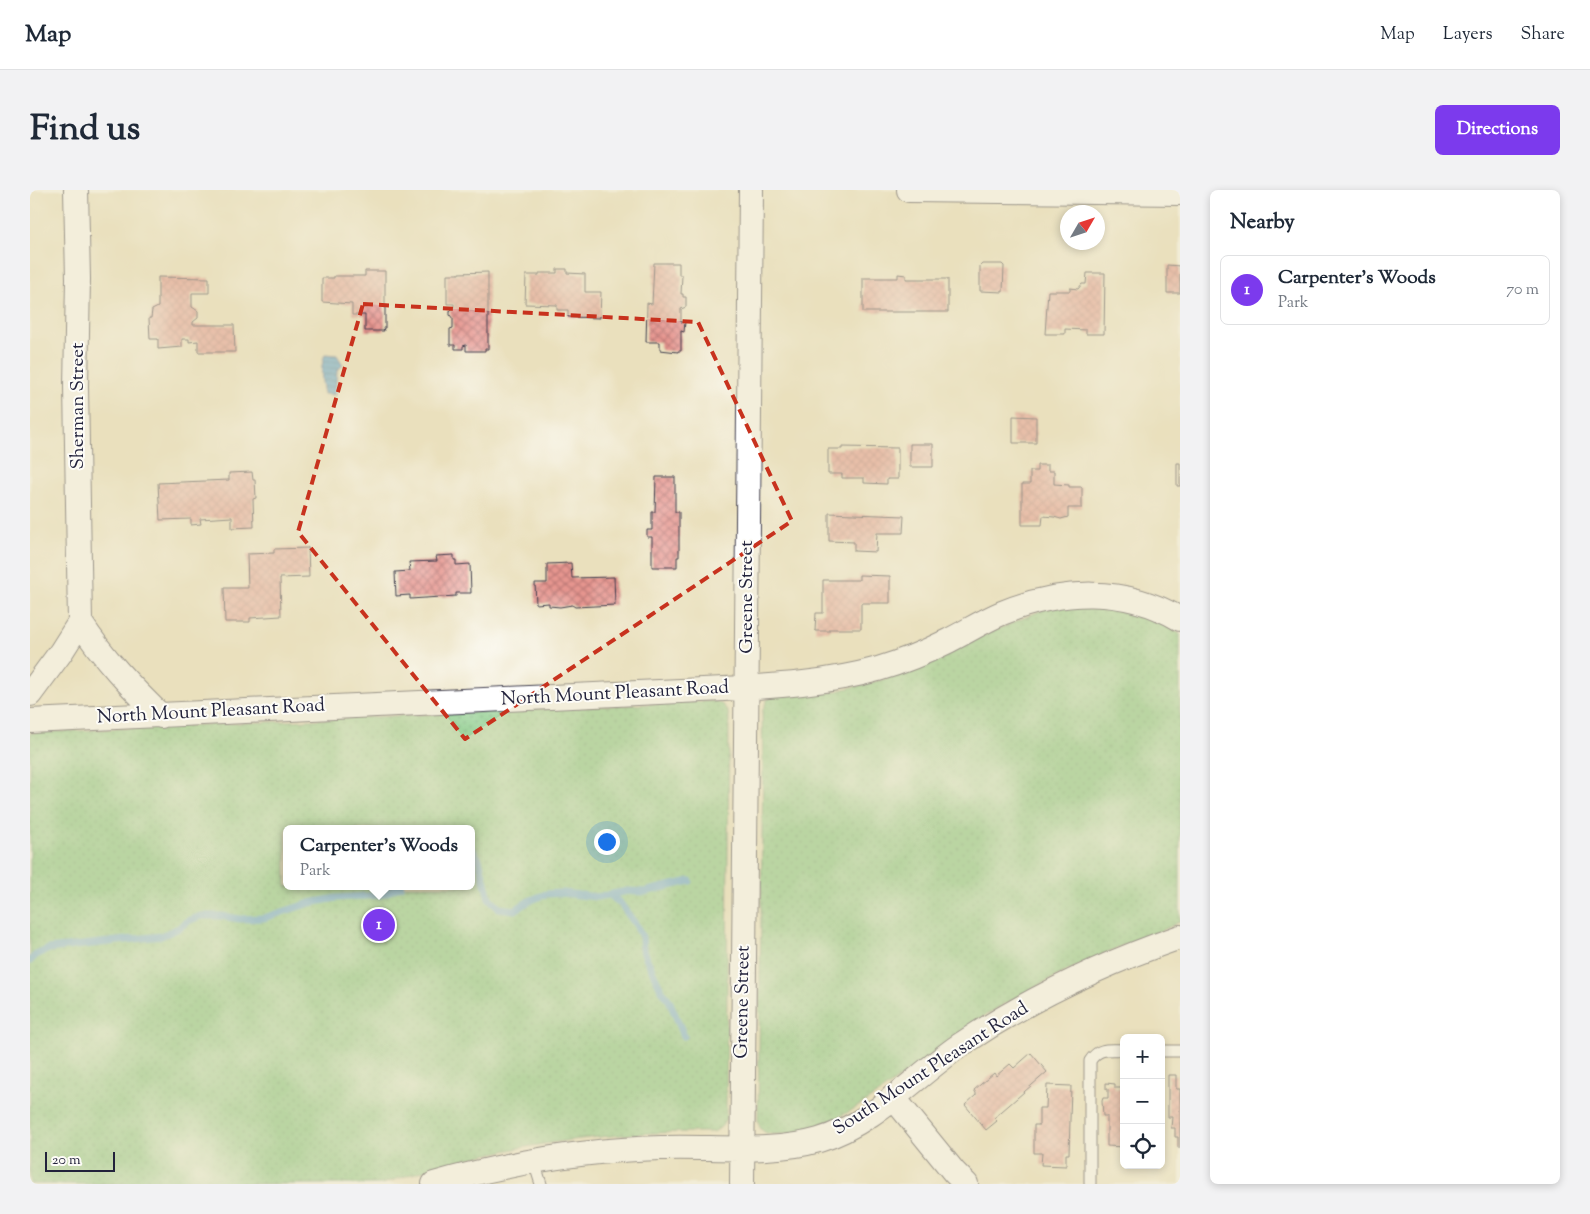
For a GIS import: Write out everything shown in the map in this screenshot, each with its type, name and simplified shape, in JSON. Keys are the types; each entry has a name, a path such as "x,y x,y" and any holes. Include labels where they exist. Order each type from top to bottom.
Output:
{"street":[{"name":"Sherman Street","path":"76,190 78,279 76,386 80,622"},
{"name":"Greene Street","path":"742,1184 751,190"},
{"path":"909,190 1180,193"},
{"name":"North Mount Pleasant Road","path":"30,721 746,688 814,681 878,669 923,652 1001,614 1028,604 1080,593 1117,596 1153,605 1180,619"},
{"path":"30,694 57,659 80,622 98,650 114,669 161,716"},
{"name":"South Mount Pleasant Road","path":"434,1184 469,1174 611,1151 661,1148 742,1148 798,1145 818,1140 836,1134 852,1125 893,1097 959,1046 1017,1010 1100,968 1180,937"},
{"path":"893,1097 966,1184"}],"lane":[{"path":"1090,1184 1090,1061 1095,1053 1103,1050 1120,1050"},
{"path":"1165,1051 1180,1051"},
{"path":"534,1162 540,1184"}],"highlighted area":[{"path":"363,304 698,322 792,521 465,739 298,532"}],"green space":[{"path":"1098,605 1140,615 1180,634 1180,921 1071,969 999,1007 967,1027 879,1093 831,1121 807,1130 782,1134 763,1131 760,1128 758,1119 763,767 762,712 767,700 772,696 833,692 885,679 1042,610 1059,606"},
{"path":"714,701 720,703 726,709 729,718 726,1117 720,1128 713,1132 629,1134 545,1144 463,1160 382,1184 30,1184 30,733"}],"water":[{"path":"325,354 337,355 343,365 337,371 335,395 324,394 322,364"}],"building":[{"path":"654,263 679,263 679,275 682,275 681,294 683,294 683,297 686,297 686,307 681,309 681,322 685,322 684,332 681,331 681,351 678,352 660,350 660,342 646,342 647,303 652,304"},
{"path":"982,264 1002,264 1004,266 1003,292 980,291 980,266"},
{"path":"1167,265 1180,266 1180,293 1167,293"},
{"path":"557,269 567,269 567,273 585,274 585,292 601,292 600,318 568,317 568,310 557,310 557,305 525,304 526,275 557,273"},
{"path":"365,271 385,271 384,331 365,331 365,315 352,315 352,304 322,302 322,278 365,276"},
{"path":"488,272 488,349 485,349 485,351 466,351 466,345 463,346 463,349 455,349 455,345 450,345 450,329 453,328 453,319 450,311 454,304 447,304 447,274"},
{"path":"1087,273 1105,273 1104,334 1086,334 1086,330 1065,329 1065,334 1045,334 1048,291 1070,291 1070,288 1078,289 1082,284 1086,284"},
{"path":"898,274 906,275 906,279 948,279 948,312 863,312 863,278 898,278"},
{"path":"158,277 209,278 209,293 192,293 192,307 198,311 198,318 193,322 193,325 234,325 235,352 198,352 198,341 189,342 189,339 182,339 182,347 158,349 158,339 150,339 149,318 151,318 152,310 158,307"},
{"path":"1013,416 1036,417 1036,443 1013,443"},
{"path":"910,444 933,444 933,467 910,467"},
{"path":"842,447 898,448 898,479 887,479 887,484 864,483 864,478 842,478 842,474 828,474 828,449 842,449"},
{"path":"1177,463 1180,463 1180,486 1177,486"},
{"path":"1037,465 1048,465 1048,471 1054,471 1054,484 1082,487 1082,508 1068,508 1068,517 1061,519 1043,516 1042,525 1022,525 1022,484 1030,484 1030,471 1037,471"},
{"path":"252,472 253,480 255,480 256,498 253,499 254,527 232,528 232,517 200,519 201,524 191,525 191,519 160,520 158,483 229,480 229,473"},
{"path":"656,477 675,477 675,512 679,512 679,557 677,557 677,567 652,567 652,537 647,537 647,530 652,530 652,512 655,512"},
{"path":"829,513 904,516 903,533 877,533 876,552 854,551 854,542 829,541"},
{"path":"308,548 309,577 280,578 281,616 250,618 250,622 225,622 224,588 248,588 247,554 274,553 274,549"},
{"path":"454,555 456,565 470,564 471,593 456,593 456,596 410,599 410,595 396,596 395,572 410,571 409,562 437,561 436,556"},
{"path":"571,563 572,578 614,577 615,605 575,607 572,605 560,607 549,606 549,603 536,604 535,583 547,583 547,564"},
{"path":"859,575 890,576 890,603 861,603 861,629 815,631 816,613 823,613 823,580 859,580"},
{"path":"1031,1053 1047,1072 994,1118 997,1121 986,1130 965,1105 976,1095 974,1090 994,1073 996,1076 1010,1064 1014,1068"},
{"path":"1168,1075 1176,1075 1176,1089 1180,1089 1180,1148 1178,1148 1178,1137 1175,1137 1175,1128 1171,1128 1172,1117 1168,1117"},
{"path":"1106,1083 1115,1084 1115,1088 1120,1088 1120,1147 1107,1146 1107,1116 1103,1116 1102,1101 1103,1098 1108,1098 1108,1089 1106,1089"},
{"path":"1047,1085 1071,1086 1069,1154 1066,1154 1066,1166 1041,1165 1042,1153 1034,1153 1034,1125 1039,1125 1039,1108 1046,1108"}],"waterway":[{"path":"475,854 479,860 489,898 499,908 515,910 529,901 546,894 562,893 597,897 628,891 644,892 690,881"},
{"path":"30,961 36,955 49,949 161,936 201,916 221,916 240,919 264,918 310,903 336,898 380,895 392,890"},
{"path":"610,895 620,903 636,925 642,937 643,951 661,989 669,1000 684,1036"}],"place":[{"name":"Carpenter's Woods","path":"379,925"}]}
